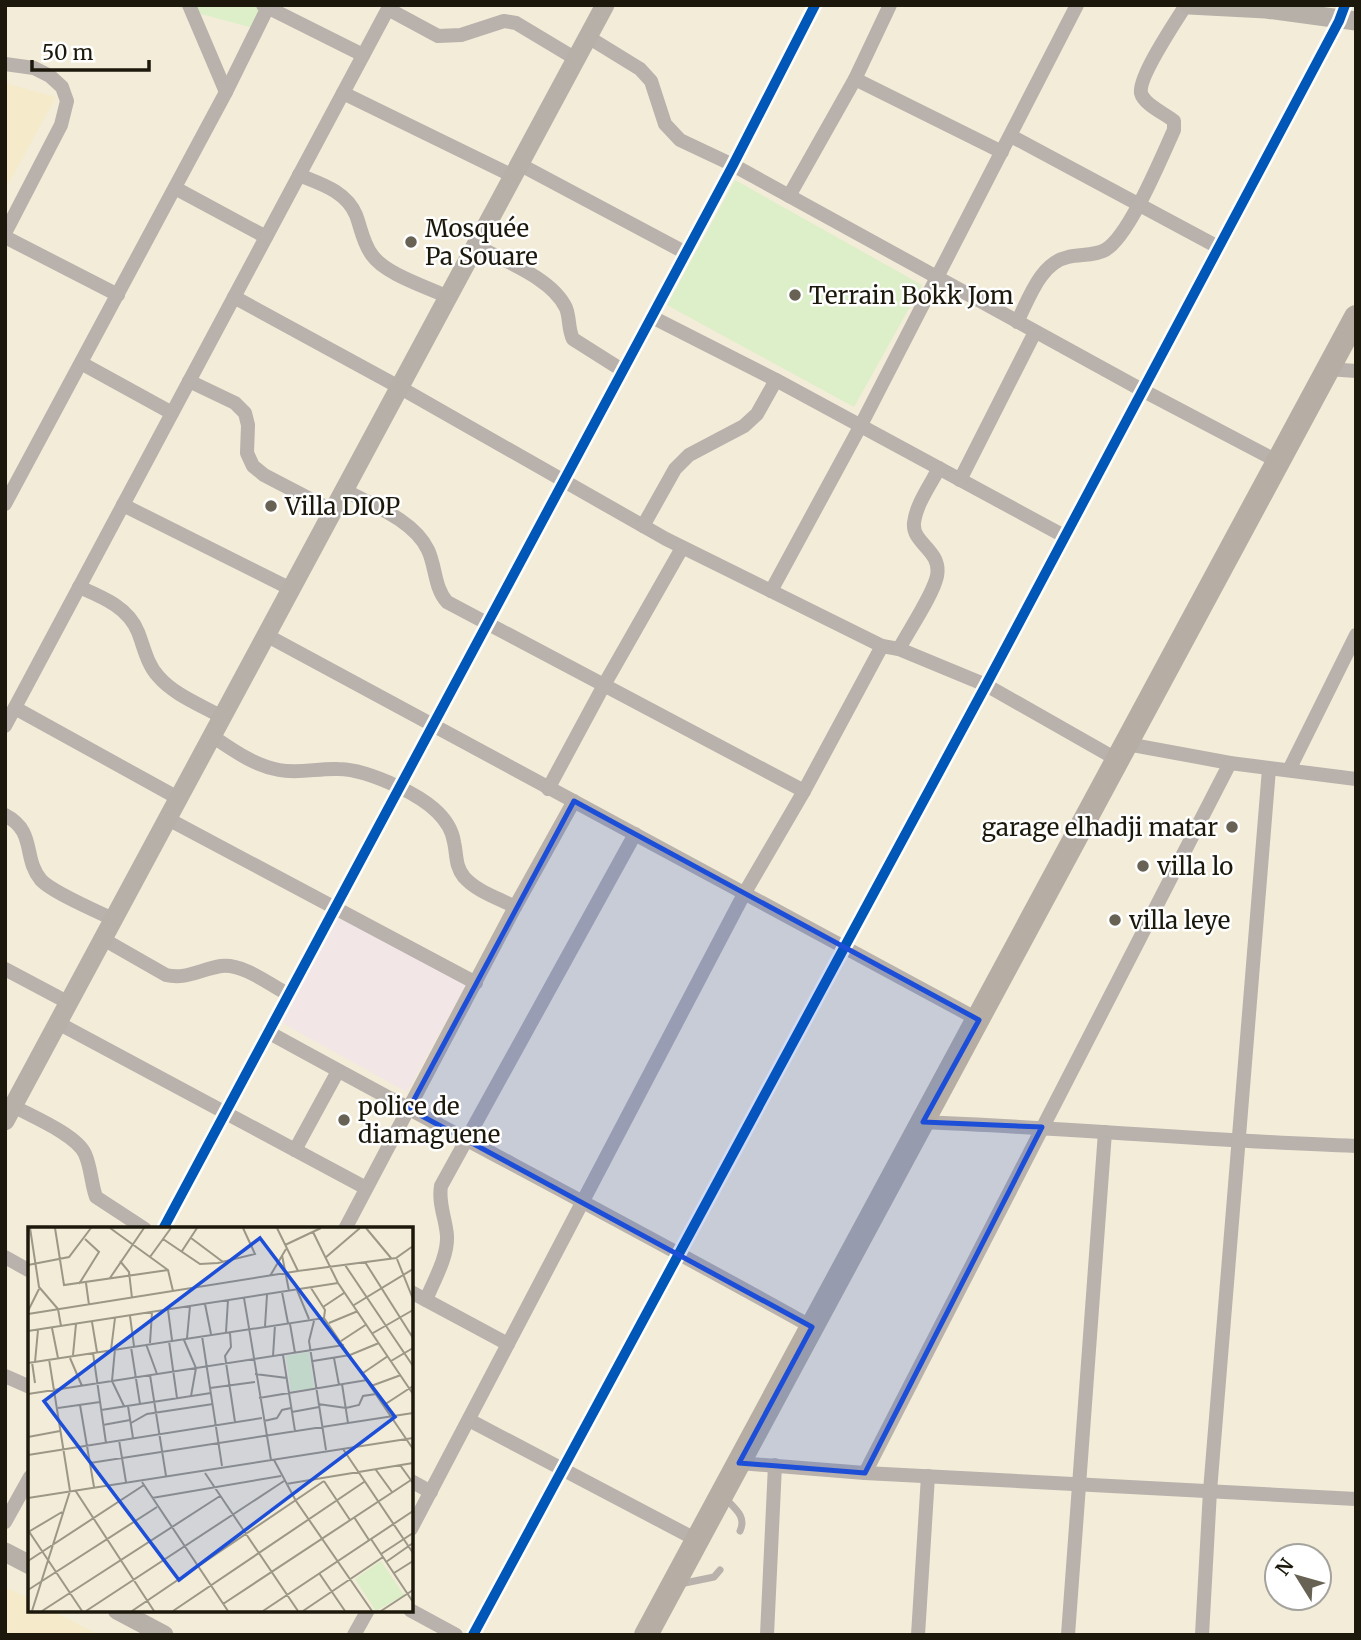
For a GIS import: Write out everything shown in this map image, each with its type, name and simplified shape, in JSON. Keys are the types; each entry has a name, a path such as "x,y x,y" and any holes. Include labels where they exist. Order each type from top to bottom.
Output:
{"highway":[{"path":"646,1635 1356,317"}],"main road":[{"path":"9,1114 605,5"},
{"path":"1187,5 1266,7 1347,16"},
{"path":"5,1552 28,1564"},
{"path":"121,1612 164,1635"}],"street":[{"path":"188,5 226,92"},
{"path":"164,1227 733,165 815,5"},
{"path":"789,196 855,79 890,5"},
{"path":"771,591 861,425 1077,5"},
{"path":"1017,322 1045,270 1056,260 1105,250 1122,233 1138,205 1174,130 1174,121 1146,102 1141,93 1143,82 1187,5"},
{"path":"5,504 226,92 267,6 363,55"},
{"path":"5,726 389,7 438,36 461,35 503,21 516,23 576,59"},
{"path":"473,1635 986,685 1218,247 1347,16"},
{"path":"588,37 640,69 651,81 666,124 680,140 733,165 1035,332 1279,462"},
{"path":"5,64 34,68 50,76 62,87 66,102 61,125 5,235 118,295"},
{"path":"855,79 1002,152"},
{"path":"343,93 516,170 686,253"},
{"path":"1011,136 1218,247"},
{"path":"299,174 334,190 347,200 372,256 383,267 448,297"},
{"path":"175,188 266,237"},
{"path":"477,246 552,289 566,308 569,332 573,339 622,370"},
{"path":"234,297 399,387 682,548 882,646 899,649 986,685 1123,752 1356,779"},
{"path":"652,317 861,425 1064,536"},
{"path":"960,480 1035,332"},
{"path":"81,363 172,413"},
{"path":"1328,369 1356,371"},
{"path":"643,526 675,469 690,455 744,426 757,414 776,380"},
{"path":"189,381 234,403 245,413 248,425 247,453 253,466 264,475 333,511"},
{"path":"899,649 937,576 934,555 915,534 914,524 939,468"},
{"path":"344,490 413,529 430,553 440,593 446,602 804,792"},
{"path":"123,505 291,589"},
{"path":"548,789 682,548"},
{"path":"79,587 106,598 124,610 137,629 146,657 158,676 175,691 222,717"},
{"path":"266,635 979,1020"},
{"path":"1289,770 1356,635"},
{"path":"413,1525 744,894 804,792 882,646"},
{"path":"15,708 178,798"},
{"path":"212,736 250,761 279,770 338,769 361,773 399,787 439,812 450,825 456,866 465,878 476,887 515,907"},
{"path":"864,1473 1230,763"},
{"path":"1202,1635 1210,1491 1269,769"},
{"path":"346,1227 574,801"},
{"path":"5,815 24,830 35,869 45,883 113,919"},
{"path":"168,819 476,983"},
{"path":"426,1300 446,1252 447,1232 440,1204 441,1186 635,834"},
{"path":"103,939 176,978 222,966 232,967 288,994"},
{"path":"5,969 69,1003"},
{"path":"58,1023 366,1188"},
{"path":"268,1032 583,1200 812,1327"},
{"path":"296,1150 338,1070"},
{"path":"9,1114 70,1138 81,1147 86,1155 96,1197 142,1227"},
{"path":"923,1122 1042,1127 1238,1142 1356,1146"},
{"path":"1068,1635 1105,1132"},
{"path":"5,1257 28,1270"},
{"path":"413,1293 508,1344"},
{"path":"5,1376 28,1386"},
{"path":"469,1420 696,1540"},
{"path":"739,1463 864,1473 1356,1499"},
{"path":"767,1635 775,1465"},
{"path":"918,1635 928,1476"},
{"path":"5,1522 28,1481"},
{"path":"413,1482 431,1492"},
{"path":"354,1635 367,1612"},
{"path":"413,1612 456,1635"}],"lane":[{"path":"722,1494 742,1517 740,1531"},
{"path":"672,1585 715,1577 720,1570"}],"highlighted area":[{"path":"574,801 979,1020 923,1122 1042,1127 865,1473 739,1463 812,1327 409,1109"}],"shaded area":[{"path":"5,83 56,97 5,190"},
{"path":"340,915 468,982 407,1092 284,1024 282,1020"},
{"path":"5,1587 28,1598 28,1612 55,1612 99,1635 5,1635"}],"green space":[{"path":"180,5 264,5 257,29 179,8"},
{"name":"Terrain Bokk Jom","path":"735,180 922,285 854,407 667,305"}],"cycle path":[{"path":"164,1227 733,165 815,5"},
{"path":"473,1635 986,685 1339,21 1345,5"}],"place":[{"name":"Mosquée Pa Souare","path":"411,242"},
{"name":"Terrain Bokk Jom","path":"795,295"},
{"name":"Villa DIOP","path":"271,506"},
{"name":"garage elhadji matar","path":"1232,827"},
{"name":"villa lo","path":"1143,866"},
{"name":"villa leye","path":"1115,920"},
{"name":"police de diamaguene","path":"344,1120"}]}
